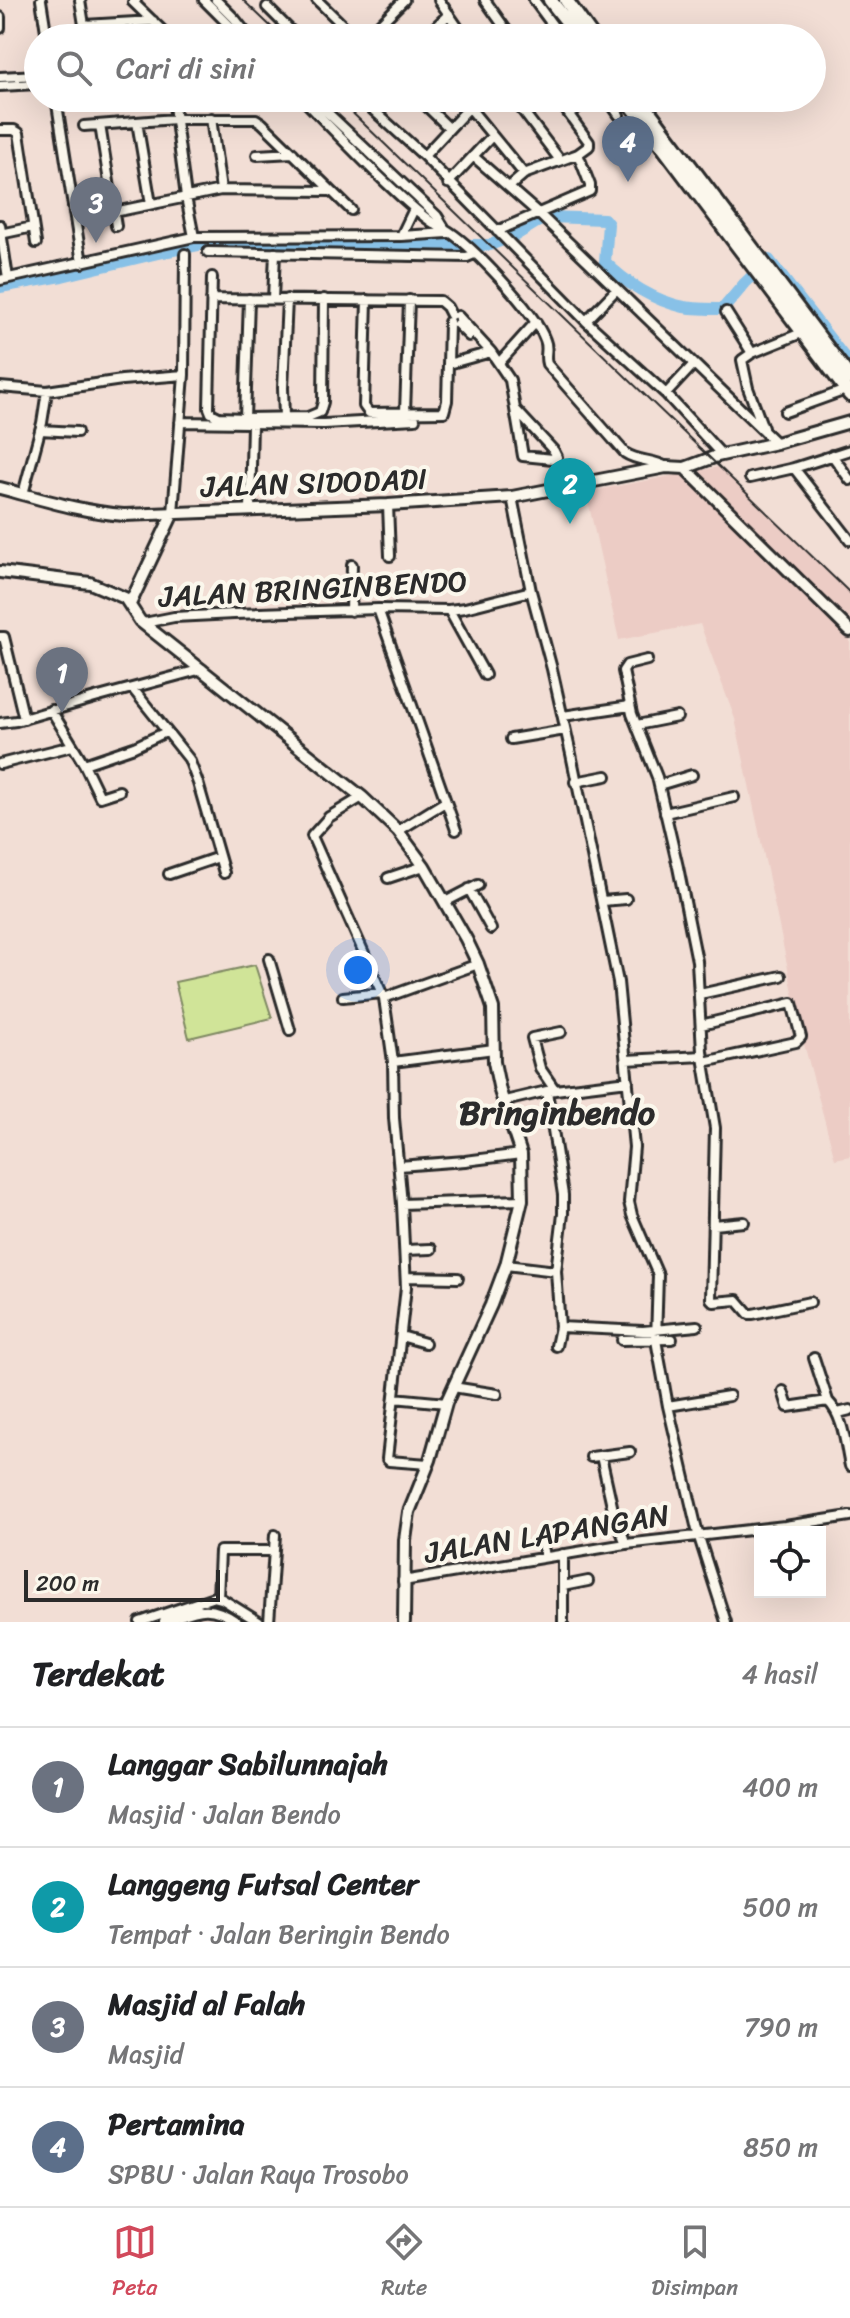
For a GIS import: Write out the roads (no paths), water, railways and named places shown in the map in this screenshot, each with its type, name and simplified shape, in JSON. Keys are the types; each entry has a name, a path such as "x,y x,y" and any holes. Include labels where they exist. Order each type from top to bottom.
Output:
{"highway":[{"path":"550,0 569,24"},
{"path":"566,0 583,24"},
{"path":"637,112 760,267 804,332 849,387"},
{"path":"649,112 849,387"}],"street":[{"path":"41,0 45,24"},
{"path":"80,0 84,24"},
{"path":"204,0 228,24"},
{"path":"216,0 239,24"},
{"path":"317,0 342,24"},
{"path":"380,24 404,0"},
{"path":"439,0 456,24"},
{"path":"485,0 502,24"},
{"path":"534,0 552,24"},
{"path":"133,1 156,24"},
{"path":"267,7 284,24"},
{"path":"439,24 449,14"},
{"path":"0,17 0,28"},
{"path":"101,24 153,21"},
{"path":"0,77 24,76"},
{"path":"0,86 24,85"},
{"path":"58,112 82,263"},
{"path":"174,112 194,237"},
{"path":"317,112 421,210 437,216 472,251 536,322 546,343 547,364 625,453 666,467"},
{"path":"326,112 421,210"},
{"path":"375,112 424,156 586,321 666,394 722,455"},
{"path":"434,112 449,128"},
{"path":"424,156 464,112"},
{"path":"473,112 524,174"},
{"path":"524,112 560,160"},
{"path":"509,187 524,174 578,154 590,144 569,114 572,112"},
{"path":"211,118 221,190"},
{"path":"84,126 175,119 256,119 351,210"},
{"path":"137,122 151,204"},
{"path":"100,125 116,226"},
{"path":"0,130 19,133 36,243"},
{"path":"448,183 492,136"},
{"path":"257,155 293,153"},
{"path":"502,237 590,191 578,154"},
{"path":"473,156 542,218 776,443"},
{"path":"114,212 221,190 331,191"},
{"path":"401,236 421,210"},
{"path":"33,227 1,231 4,279 194,237 451,233"},
{"path":"208,252 467,257 472,251"},
{"path":"273,299 275,253"},
{"path":"173,513 184,375 185,254"},
{"path":"212,277 209,408 219,417 248,421 318,414 322,409 324,299"},
{"path":"586,321 616,290"},
{"path":"211,299 440,301 492,356 510,380 523,456 557,457 515,409"},
{"path":"249,299 250,510"},
{"path":"284,417 287,299"},
{"path":"367,300 364,406 372,414 440,412 446,409 454,319"},
{"path":"405,412 409,300"},
{"path":"726,312 752,353"},
{"path":"448,364 492,356 534,327 536,322"},
{"path":"765,432 741,363 752,353 804,332"},
{"path":"666,394 693,365"},
{"path":"0,387 47,391 184,375"},
{"path":"785,412 849,387"},
{"path":"23,494 47,391"},
{"path":"735,404 749,391"},
{"path":"180,422 324,424 415,419"},
{"path":"850,422 722,455 685,468 850,631"},
{"path":"40,430 77,432"},
{"path":"750,478 850,450"},
{"path":"832,455 850,480"},
{"name":"JALAN SIDODADI","path":"0,488 100,514 173,513 512,497 666,467 685,468"},
{"path":"794,468 850,540"},
{"path":"512,497 531,591 563,716 618,982 634,1147 629,1202 658,1275 656,1336 668,1406 698,1534 726,1622"},
{"path":"388,505 390,556"},
{"name":"JALAN SIDODADI","path":"132,609 173,513"},
{"path":"351,611 352,565"},
{"path":"0,572 90,583 125,598 132,609"},
{"name":"JALAN BRINGINBENDO","path":"144,623 174,617 378,609 449,610 531,591"},
{"name":"JALAN BRINGINBENDO","path":"132,609 144,623 362,797 398,831 445,902 478,964 493,1008 497,1077 521,1154 522,1200 506,1265 446,1403 409,1512 403,1581 404,1622"},
{"path":"378,609 456,830"},
{"path":"449,610 485,675"},
{"path":"0,637 4,637 24,719"},
{"path":"647,660 623,671 630,706 659,785 697,961 703,1059 715,1128 713,1302 737,1300 749,1314 810,1302"},
{"path":"0,723 202,669"},
{"path":"133,689 189,759 224,873"},
{"path":"563,716 630,706"},
{"path":"51,710 100,797 119,791"},
{"path":"637,725 677,717"},
{"path":"511,739 565,730"},
{"path":"84,764 166,732"},
{"path":"0,764 72,746"},
{"path":"659,785 692,775"},
{"path":"575,782 606,776"},
{"path":"362,797 329,817 312,836 383,995 393,1062 406,1277 388,1460 426,1468"},
{"path":"665,813 734,797"},
{"path":"398,831 445,802"},
{"path":"169,874 219,857"},
{"path":"388,878 424,866"},
{"path":"445,902 474,887 491,929"},
{"path":"602,901 626,899"},
{"path":"269,959 290,1030"},
{"path":"343,997 383,995 478,964"},
{"path":"700,994 781,976"},
{"path":"626,1060 703,1059 796,1042 801,1037 792,1003 701,1025"},
{"path":"556,1346 560,1327 556,1271 563,1195 551,1090 540,1068 532,1038 561,1032"},
{"path":"393,1062 494,1049"},
{"path":"505,1101 551,1090 628,1081"},
{"path":"399,1166 521,1154"},
{"path":"402,1204 522,1200"},
{"path":"713,1225 744,1222"},
{"path":"405,1250 431,1249"},
{"path":"506,1265 556,1271"},
{"path":"406,1277 458,1278"},
{"path":"622,1340 697,1326"},
{"path":"560,1327 643,1331 672,1339"},
{"path":"401,1336 425,1343"},
{"path":"814,1358 828,1401 838,1413 850,1466"},
{"path":"453,1387 497,1394"},
{"path":"783,1391 790,1407 828,1401"},
{"path":"668,1406 729,1396"},
{"path":"394,1398 446,1403"},
{"path":"838,1413 850,1410"},
{"path":"591,1457 630,1452"},
{"path":"601,1456 613,1510 626,1544"},
{"name":"JALAN LAPANGAN","path":"403,1581 501,1560 516,1562 698,1534 850,1516"},
{"path":"269,1622 275,1535"},
{"path":"541,1535 545,1557"},
{"path":"218,1598 220,1551 273,1551"},
{"path":"515,1551 516,1562"},
{"path":"563,1554 563,1622"},
{"path":"563,1586 588,1581"},
{"path":"140,1622 218,1598 259,1622"},
{"path":"164,1622 205,1609 222,1612 237,1622"}],"waterway":[{"path":"0,287 203,244 490,245 549,217 604,219 608,224 605,262 641,290 684,307 723,309 769,260 850,365"},
{"path":"198,1606 214,1603 233,1608"},
{"path":"154,1622 168,1617"}],"railway":[{"path":"243,0 268,24"},
{"path":"352,112 850,593"}],"place":[{"name":"Pertamina","path":"628,182"},
{"name":"Masjid al Falah","path":"96,243"},
{"name":"Langgeng Futsal Center","path":"570,524"},
{"name":"Langgar Sabilunnajah","path":"62,713"}],"district":[{"name":"Bringinbendo","path":"557,1113"}]}
